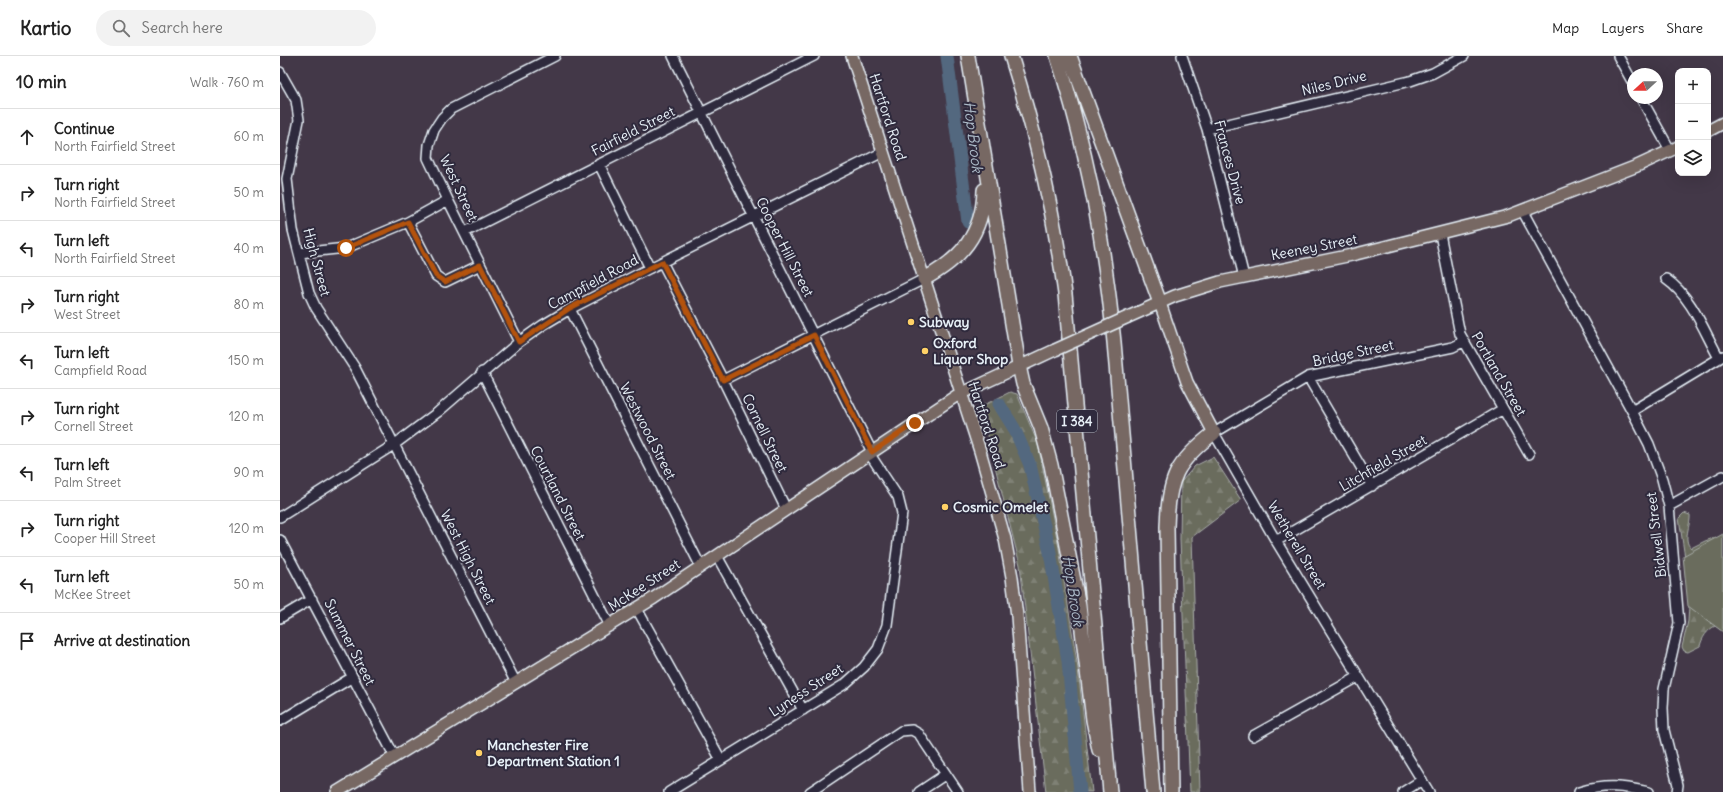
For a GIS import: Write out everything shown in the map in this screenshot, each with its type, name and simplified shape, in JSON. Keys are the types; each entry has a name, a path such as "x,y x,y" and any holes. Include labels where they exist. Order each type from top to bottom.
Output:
{"highway":[{"path":"968,56 1019,366 1023,384 1041,428 1052,465 1079,606 1095,732 1109,786"},
{"name":"I 384","path":"1011,56 1044,176 1057,241 1065,294 1109,786"},
{"path":"1057,56 1075,118 1086,165 1098,220 1107,277 1153,792"},
{"path":"1070,56 1160,303"},
{"path":"924,279 944,268 958,257 971,240 979,224 984,200 981,139"},
{"path":"1171,792 1167,526 1168,501 1173,480 1181,463 1194,448 1214,433"}],"main road":[{"name":"Hartford Road","path":"852,56 961,393 1005,539 1017,616 1030,792"},
{"path":"1711,130 1723,123"},
{"name":"Keeney Street","path":"961,393 1128,317 1196,289 1244,277 1352,256 1491,221 1637,166 1674,148"},
{"name":"Wetherell Street","path":"1160,303 1187,382 1214,433"},
{"name":"McKee Street","path":"337,792 610,626 961,393"}],"street":[{"name":"West Street","path":"519,342 428,158 429,145 434,130 442,118 451,109 555,56"},
{"name":"Cooper Hill Street","path":"673,56 814,335 871,453"},
{"name":"Fairfield Street","path":"465,232 814,56"},
{"name":"Frances Drive","path":"1182,56 1207,129 1244,277"},
{"name":"Niles Drive","path":"1207,129 1410,80 1433,72 1464,56"},
{"path":"1618,56 1627,72"},
{"name":"High Street","path":"280,72 296,100 299,120 284,179 304,279 316,308 355,368 395,444"},
{"path":"1645,104 1674,148"},
{"name":"Campfield Road","path":"280,517 395,444 438,412 482,372 519,342 570,308 883,152"},
{"path":"599,164 650,268"},
{"path":"299,253 346,248 408,222 448,200"},
{"name":"Bidwell Street","path":"1522,210 1632,411 1652,451 1662,478 1669,506 1679,623 1664,689 1663,708 1664,730 1678,785 1677,792"},
{"path":"408,222 436,276 445,282 480,265"},
{"name":"Portland Street","path":"1440,234 1460,334 1463,342 1529,454"},
{"name":"Cornell Street","path":"662,262 723,380 786,509"},
{"path":"723,380 924,279"},
{"path":"1632,411 1721,357 1686,297 1666,279"},
{"name":"Westwood Street","path":"570,308 701,567"},
{"name":"Bridge Street","path":"1214,433 1308,377 1453,347 1463,342"},
{"name":"Courtland Street","path":"482,372 610,626"},
{"path":"1308,377 1372,486"},
{"name":"Litchfield Street","path":"1276,541 1503,409"},
{"name":"Wetherell Street","path":"1214,433 1276,541 1429,792"},
{"name":"West High Street","path":"395,444 516,683"},
{"name":"Lyness Street","path":"669,792 845,684 864,667 878,649 887,625 902,513 898,497 871,453"},
{"path":"1669,506 1723,476"},
{"name":"Summer Street","path":"280,540 312,599 351,678 395,757"},
{"path":"717,556 803,710"},
{"path":"280,618 312,599"},
{"path":"637,608 721,760"},
{"path":"1253,736 1358,676"},
{"path":"280,721 351,678"},
{"path":"810,792 901,731 912,730 919,734 958,792"},
{"path":"919,792 946,774"},
{"path":"1403,792 1422,780"},
{"path":"1579,792 1596,786 1627,787 1649,792"}],"green space":[{"path":"1010,392 1017,394 1038,444 1059,548 1078,669 1092,792 1046,792 1020,565 980,407"},
{"path":"1213,457 1241,500 1192,537 1200,792 1190,792 1180,539 1181,482 1195,466"},
{"path":"1684,513 1690,515 1687,541 1691,548 1716,537 1723,630 1715,626 1705,634 1700,646 1688,652 1684,651 1682,647 1688,621 1689,606 1688,578 1679,518"},
{"path":"1723,534 1723,632 1688,606 1683,556"}],"waterway":[{"name":"Hop Brook","path":"947,56 968,222"},
{"name":"Hop Brook","path":"999,404 1014,428 1030,465 1050,552 1068,661 1080,792"}],"place":[{"name":"Subway","path":"911,322"},
{"name":"Oxford Liquor Shop","path":"925,351"},
{"name":"Cosmic Omelet","path":"945,507"},
{"name":"Manchester Fire Department Station 1","path":"479,753"}],"route":[{"path":"346,248 408,222 436,276 445,282 480,265 519,342 570,308 662,262 723,380 814,335 872,452 915,423"}]}
